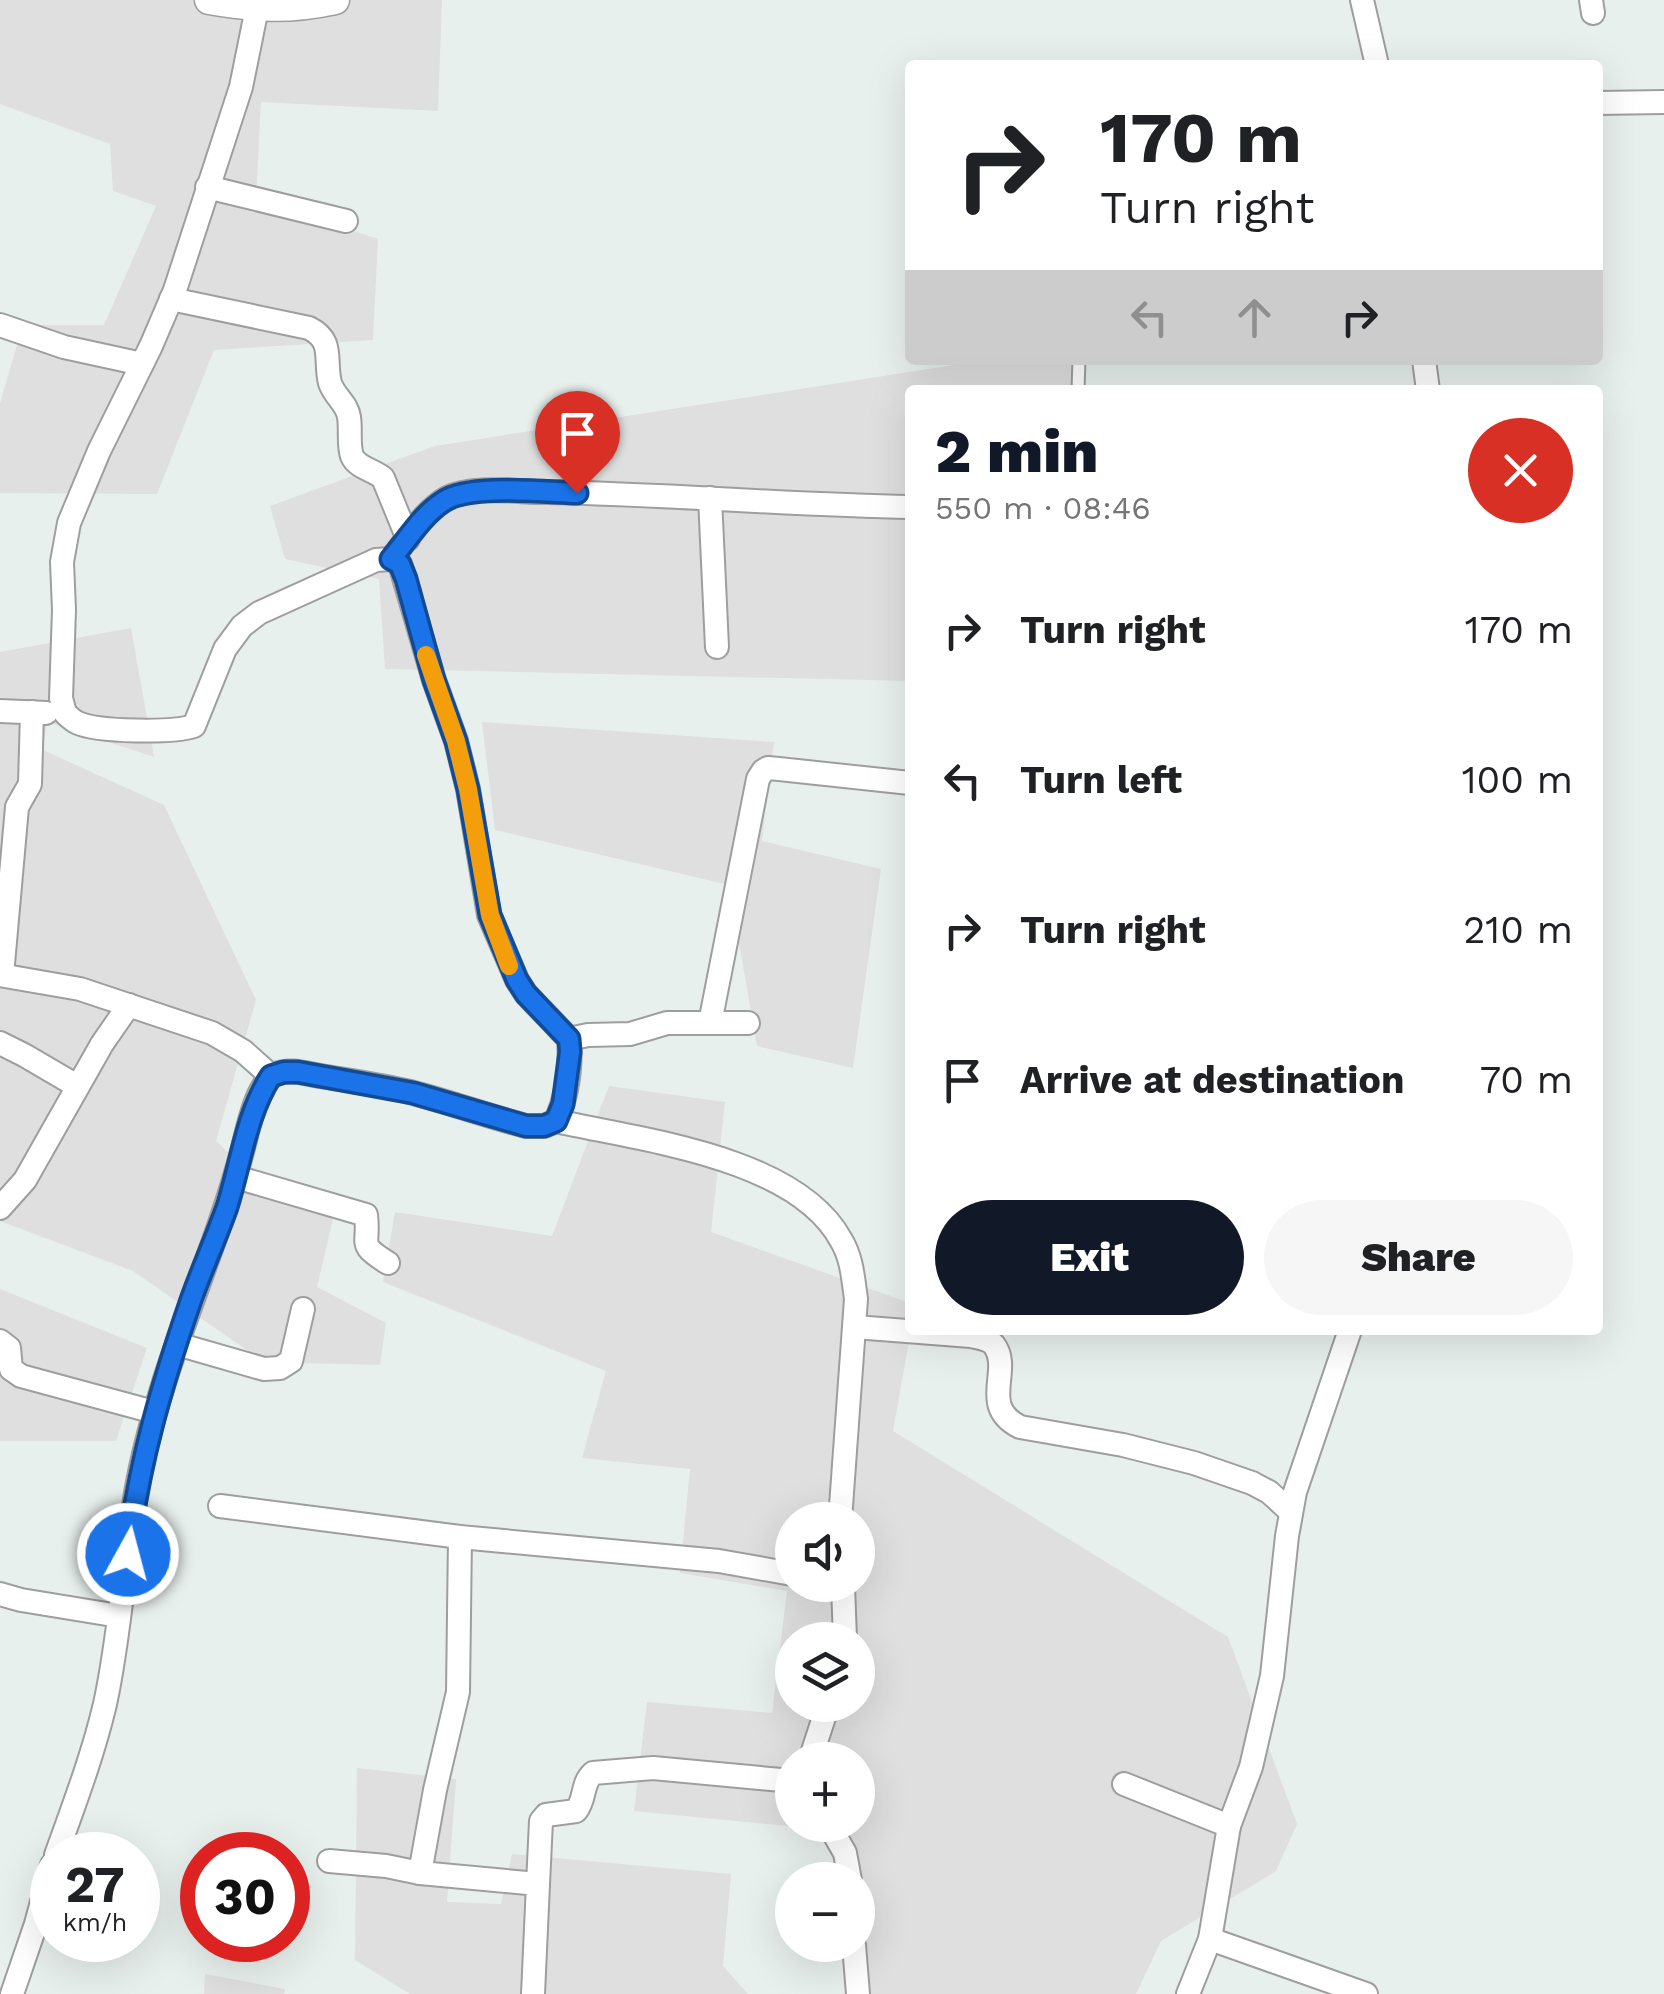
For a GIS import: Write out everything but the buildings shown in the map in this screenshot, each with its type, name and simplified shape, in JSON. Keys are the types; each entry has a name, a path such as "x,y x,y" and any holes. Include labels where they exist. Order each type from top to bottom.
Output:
{"street":[{"path":"209,0 257,8 288,8 335,0"},
{"path":"1362,0 1376,60"},
{"path":"65,713 61,698 62,562 68,524 172,299 241,87 257,8"},
{"path":"1603,104 1664,102"},
{"path":"207,187 346,221"},
{"path":"172,299 318,332 326,345 331,386 347,410 352,455 359,464 383,478 408,539"},
{"path":"0,324 64,347 142,364"},
{"path":"391,559 427,514 448,498 468,491 905,507"},
{"path":"710,498 717,647"},
{"path":"0,710 65,713 79,724 100,728 161,730 194,726 225,649 242,626 259,613 376,560 391,559 400,564 456,741 490,915 499,941 526,994 569,1039 560,1112 544,1126 526,1126 387,1087 298,1072 271,1076 255,1104 236,1177 154,1412 135,1496 105,1702 64,1832"},
{"path":"32,712 30,784 17,808 1,975 80,989 212,1033 244,1051 271,1076"},
{"path":"710,1024 762,771 779,768 905,782"},
{"path":"0,1208 24,1180 102,1044 129,1005"},
{"path":"569,1039 630,1034 667,1022 748,1023"},
{"path":"0,1043 77,1086"},
{"path":"560,1112 732,1161 794,1190 816,1206 841,1238 852,1265 856,1299 841,1502"},
{"path":"236,1177 366,1214 366,1245 388,1263"},
{"path":"177,1344 254,1367 280,1368 291,1361 303,1309"},
{"path":"856,1326 905,1330"},
{"path":"960,1335 989,1341 995,1346 999,1405 1010,1422 1194,1463 1252,1483 1269,1492 1290,1512"},
{"path":"1188,1994 1210,1938 1229,1826 1250,1767 1272,1676 1290,1512 1348,1335"},
{"path":"0,1341 10,1348 11,1369 21,1376 154,1412"},
{"path":"220,1506 460,1537 720,1561 775,1571"},
{"path":"420,1874 458,1692 460,1537"},
{"path":"0,1594 119,1616"},
{"path":"533,1994 541,1821 546,1815 576,1812 582,1804 587,1778 593,1773 653,1768 775,1779"},
{"path":"1124,1784 1229,1826"},
{"path":"329,1860 420,1874 538,1884"},
{"path":"10,1982 30,1937"},
{"path":"1210,1938 1366,1994"},
{"path":"855,1962 858,1994"}],"shaded area":[{"path":"0,0 442,0 438,111 261,102 256,199 378,239 373,340 214,350 157,494 0,493 0,403 23,325 104,325 156,206 113,191 110,144 0,104"},
{"path":"954,365 1076,365 1082,385 905,385 905,681 385,669 379,579 285,559 270,506 435,446"},
{"path":"131,628 154,757 47,722 43,750 164,805 256,1000 216,1141 268,1190 333,1219 317,1287 386,1323 380,1365 300,1363 274,1369 133,1271 0,1221 0,652"},
{"path":"482,722 774,742 762,841 881,869 853,1068 757,1046 729,885 495,830"},
{"path":"609,1086 725,1102 711,1232 905,1301 905,1335 910,1335 893,1431 1228,1637 1297,1824 1276,1871 1161,1941 1136,1994 860,1994 859,1962 875,1962 875,1862 833,1862 829,1842 875,1842 875,1742 775,1742 775,1825 634,1811 647,1702 772,1713 775,1689 775,1722 875,1722 875,1622 783,1622 786,1602 875,1602 875,1502 775,1502 775,1589 680,1573 690,1469 582,1458 606,1371 383,1282 395,1212 552,1236"},
{"path":"0,1289 147,1348 116,1441 0,1441"},
{"path":"357,1768 456,1779 447,1902 501,1904 512,1854 731,1874 723,1966 748,1994 410,1994 355,1960"},
{"path":"205,1974 285,1989 284,1994 204,1994"}],"slow traffic":[{"path":"426,655 456,741 490,915 509,966"}],"route":[{"path":"128,1554 140,1468 154,1412 226,1209 255,1104 271,1076 298,1072 387,1087 526,1126 556,1121 563,1104 569,1039 526,994 499,941 490,915 456,741 434,680 406,579 400,564 391,559 427,514 448,498 468,491 577,493"}]}
